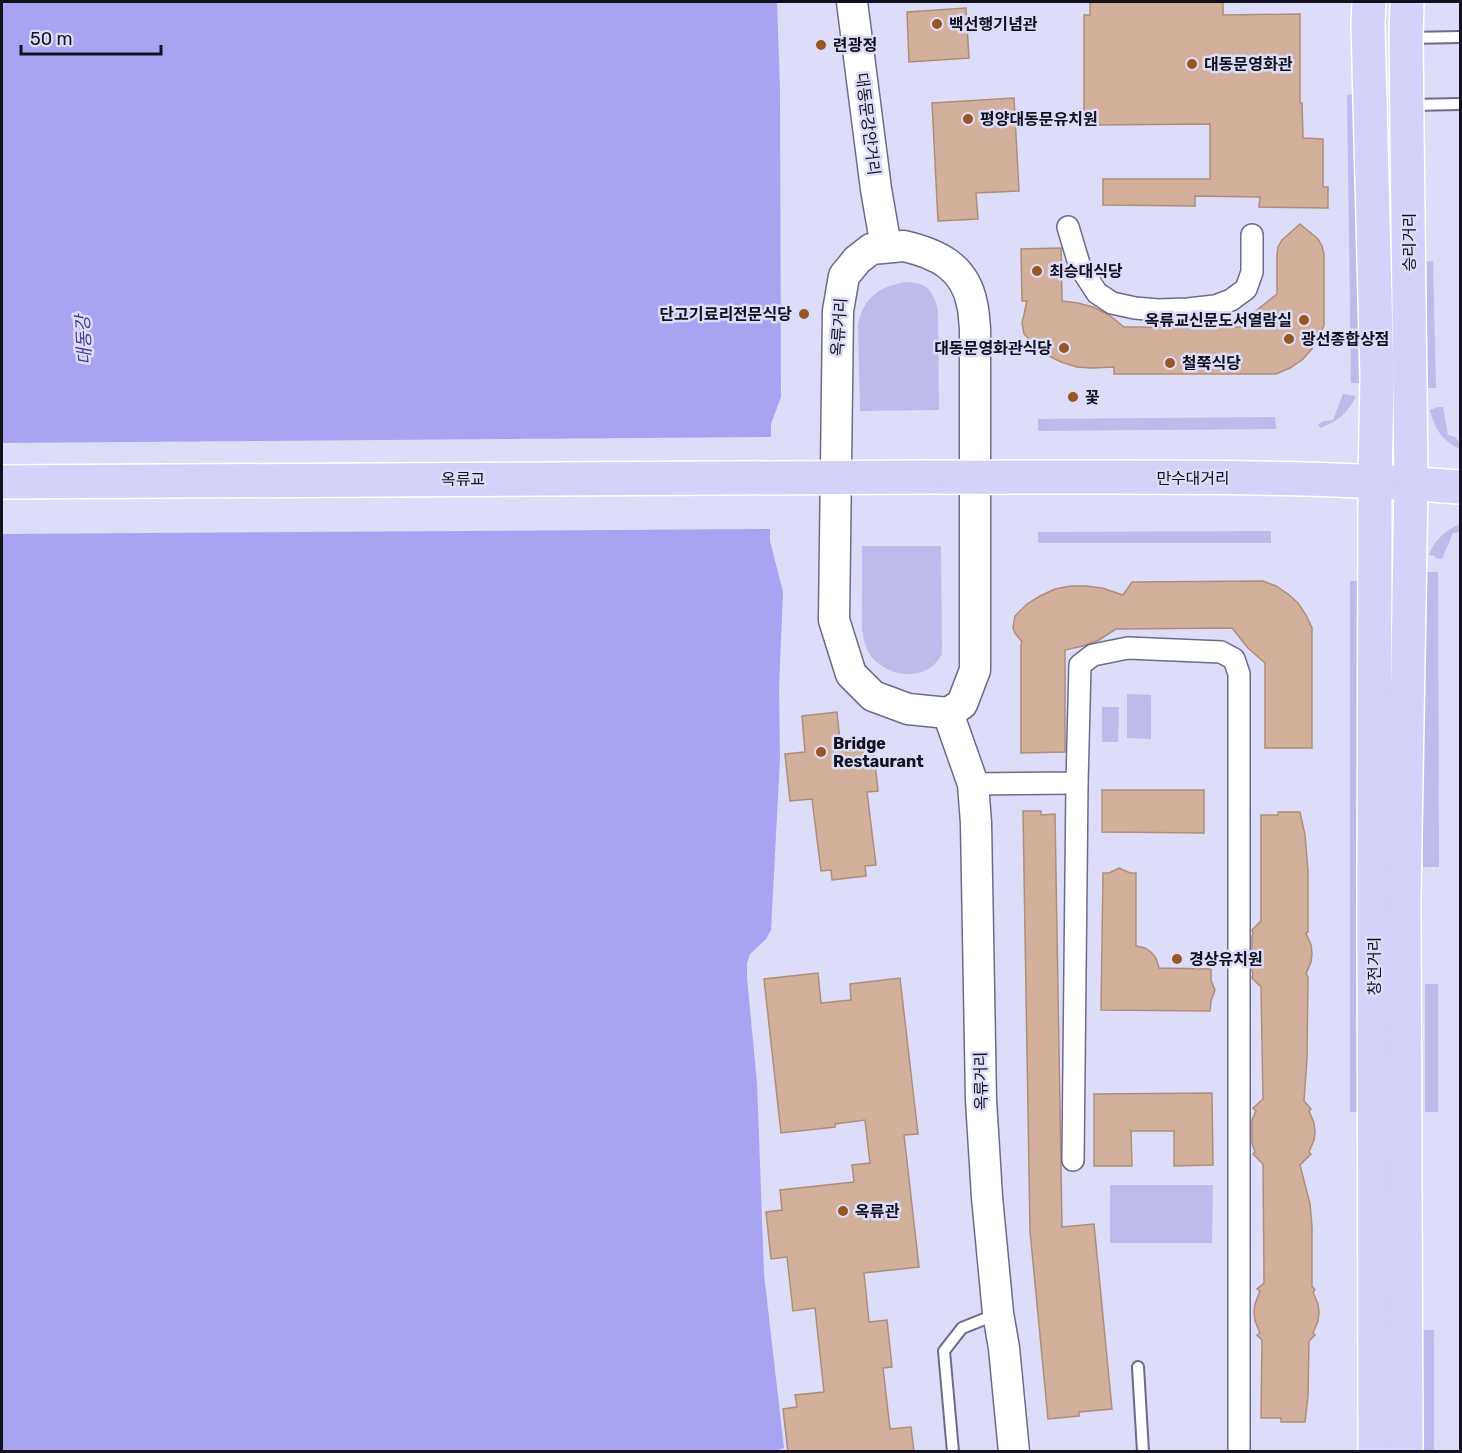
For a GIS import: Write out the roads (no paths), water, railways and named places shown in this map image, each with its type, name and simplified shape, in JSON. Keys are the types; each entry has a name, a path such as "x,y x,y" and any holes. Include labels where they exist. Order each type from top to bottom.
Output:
{"main road":[{"path":"1368,2 1377,377 1375,481"},
{"name":"승리거리","path":"1407,2 1411,483"},
{"name":"만수대거리","path":"925,477 1283,478 1461,487"},
{"name":"옥류교","path":"2,482 925,477"},
{"name":"창전거리","path":"1375,481 1375,1452"},
{"name":"창전거리","path":"1406,1452 1404,898 1411,483"}],"street":[{"name":"대동문강안거리","path":"852,2 876,189 886,247"},
{"path":"1068,227 1080,267 1097,293 1112,303 1158,310 1215,306 1231,300 1246,289 1252,272 1252,235"},
{"name":"옥류거리","path":"904,246 926,251 954,267 967,287 972,303 975,328 975,478 975,670 962,704 948,713 908,709 873,696 851,674 834,620 838,311 844,276 856,260 871,249 904,246"},
{"path":"1073,1160 1080,665 1093,655 1128,648 1221,652 1234,658 1239,674 1239,1452"},
{"name":"옥류거리","path":"948,713 973,784 981,1100 987,1197 1014,1452"},
{"path":"973,784 1077,783"}],"lane":[{"path":"1406,38 1461,37"},
{"path":"1408,105 1461,105"},
{"path":"953,1452 944,1352 962,1328 998,1313"},
{"path":"1138,1367 1143,1452"}],"water":[{"name":"대동강","path":"2,2 777,2 780,88 781,397 771,424 770,541 783,592 779,688 780,759 771,930 766,939 750,954 747,963 747,978 757,1083 764,1274 784,1448 772,1452 2,1452"}],"place":[{"name":"백선행기념관","path":"937,24"},
{"name":"련광정","path":"821,45"},
{"name":"대동문영화관","path":"1192,64"},
{"name":"평양대동문유치원","path":"968,119"},
{"name":"최승대식당","path":"1037,271"},
{"name":"단고기료리전문식당","path":"804,314"},
{"name":"옥류교신문도서열람실","path":"1304,320"},
{"name":"광선종합상점","path":"1289,339"},
{"name":"대동문영화관식당","path":"1064,348"},
{"name":"철쭉식당","path":"1170,363"},
{"name":"꽃","path":"1073,397"},
{"name":"Bridge Restaurant","path":"821,752"},
{"name":"경상유치원","path":"1177,959"},
{"name":"옥류관","path":"843,1211"}]}
